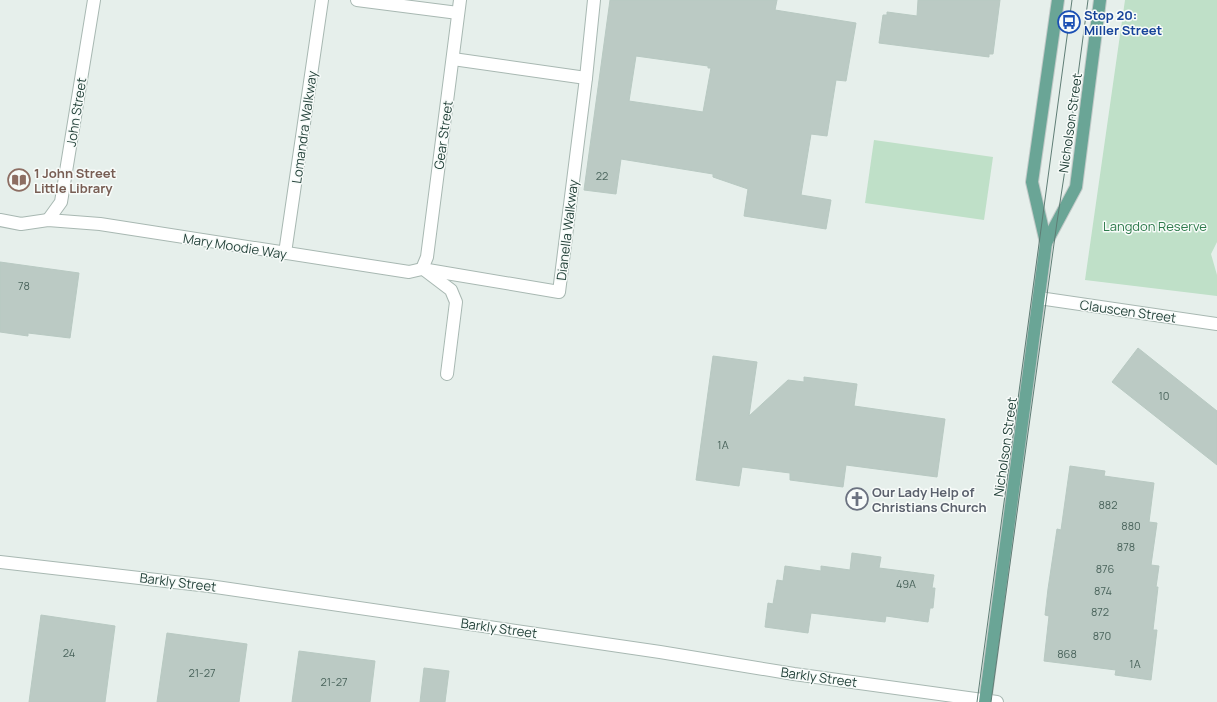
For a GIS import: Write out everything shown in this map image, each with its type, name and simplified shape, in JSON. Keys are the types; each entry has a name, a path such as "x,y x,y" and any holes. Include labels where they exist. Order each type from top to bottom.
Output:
{"main road":[{"name":"Nicholson Street","path":"989,701 1046,243 1032,182 1058,0"},
{"name":"Nicholson Street","path":"1046,243 1076,187 1100,0"}],"street":[{"name":"John Street","path":"48,220 61,202 94,0"},
{"name":"Lomandra Walkway","path":"285,253 322,0"},
{"path":"357,0 458,13"},
{"name":"Gear Street","path":"422,269 427,257 460,0"},
{"name":"Dianella Walkway","path":"422,269 559,292 586,78 594,0"},
{"path":"453,59 586,78"},
{"name":"Mary Moodie Way","path":"0,220 21,224 48,220 100,224 408,272 422,269"},
{"path":"422,269 451,290 456,302 447,374"},
{"name":"Clauscen Street","path":"1039,298 1217,324"},
{"name":"Barkly Street","path":"0,562 217,587 794,674 989,701"}],"green space":[{"name":"Langdon Reserve","path":"1125,0 1217,0 1217,242 1211,254 1217,275 1217,296 1085,280"},
{"path":"874,140 993,157 984,220 865,203"}],"building":[{"path":"610,0 777,0 775,10 856,23 846,81 836,80 827,136 811,134 801,195 831,200 826,229 744,216 748,189 713,177 713,174 621,159 616,194 584,190","holes":["636,56 708,66 708,68 711,68 703,112 629,101"]},
{"path":"918,0 1000,0 993,54 989,54 989,57 879,43 883,15 887,15 887,12 917,16"},
{"path":"0,262 79,273 70,338 28,333 28,336 0,332"},
{"path":"1138,348 1217,411 1217,465 1112,382"},
{"path":"713,356 757,362 749,416 788,380 804,382 804,377 857,384 854,406 945,419 937,477 846,465 843,487 790,480 790,473 742,467 739,486 696,480"},
{"path":"1070,466 1105,471 1104,476 1154,483 1149,522 1157,523 1151,565 1159,566 1153,630 1157,630 1151,680 1115,675 1116,670 1044,661 1049,616 1045,615 1048,589 1057,529 1061,530"},
{"path":"852,553 881,557 879,568 934,575 932,588 935,588 933,608 930,608 928,622 886,616 885,622 811,613 808,633 765,627 768,603 773,604 777,580 783,581 785,566 821,571 821,566 850,570"},
{"path":"41,615 115,626 105,702 29,702"},
{"path":"167,633 247,644 239,702 157,702"},
{"path":"299,651 375,661 370,702 292,702"},
{"path":"424,668 449,671 445,702 420,702"}],"tram line":[{"path":"977,702 1072,0"},
{"path":"991,702 1088,0"}],"place":[{"name":"Stop 20: Miller Street","path":"1069,22"},
{"name":"1 John Street Little Library","path":"19,180"},
{"name":"Our Lady Help of Christians Church","path":"857,499"}]}
